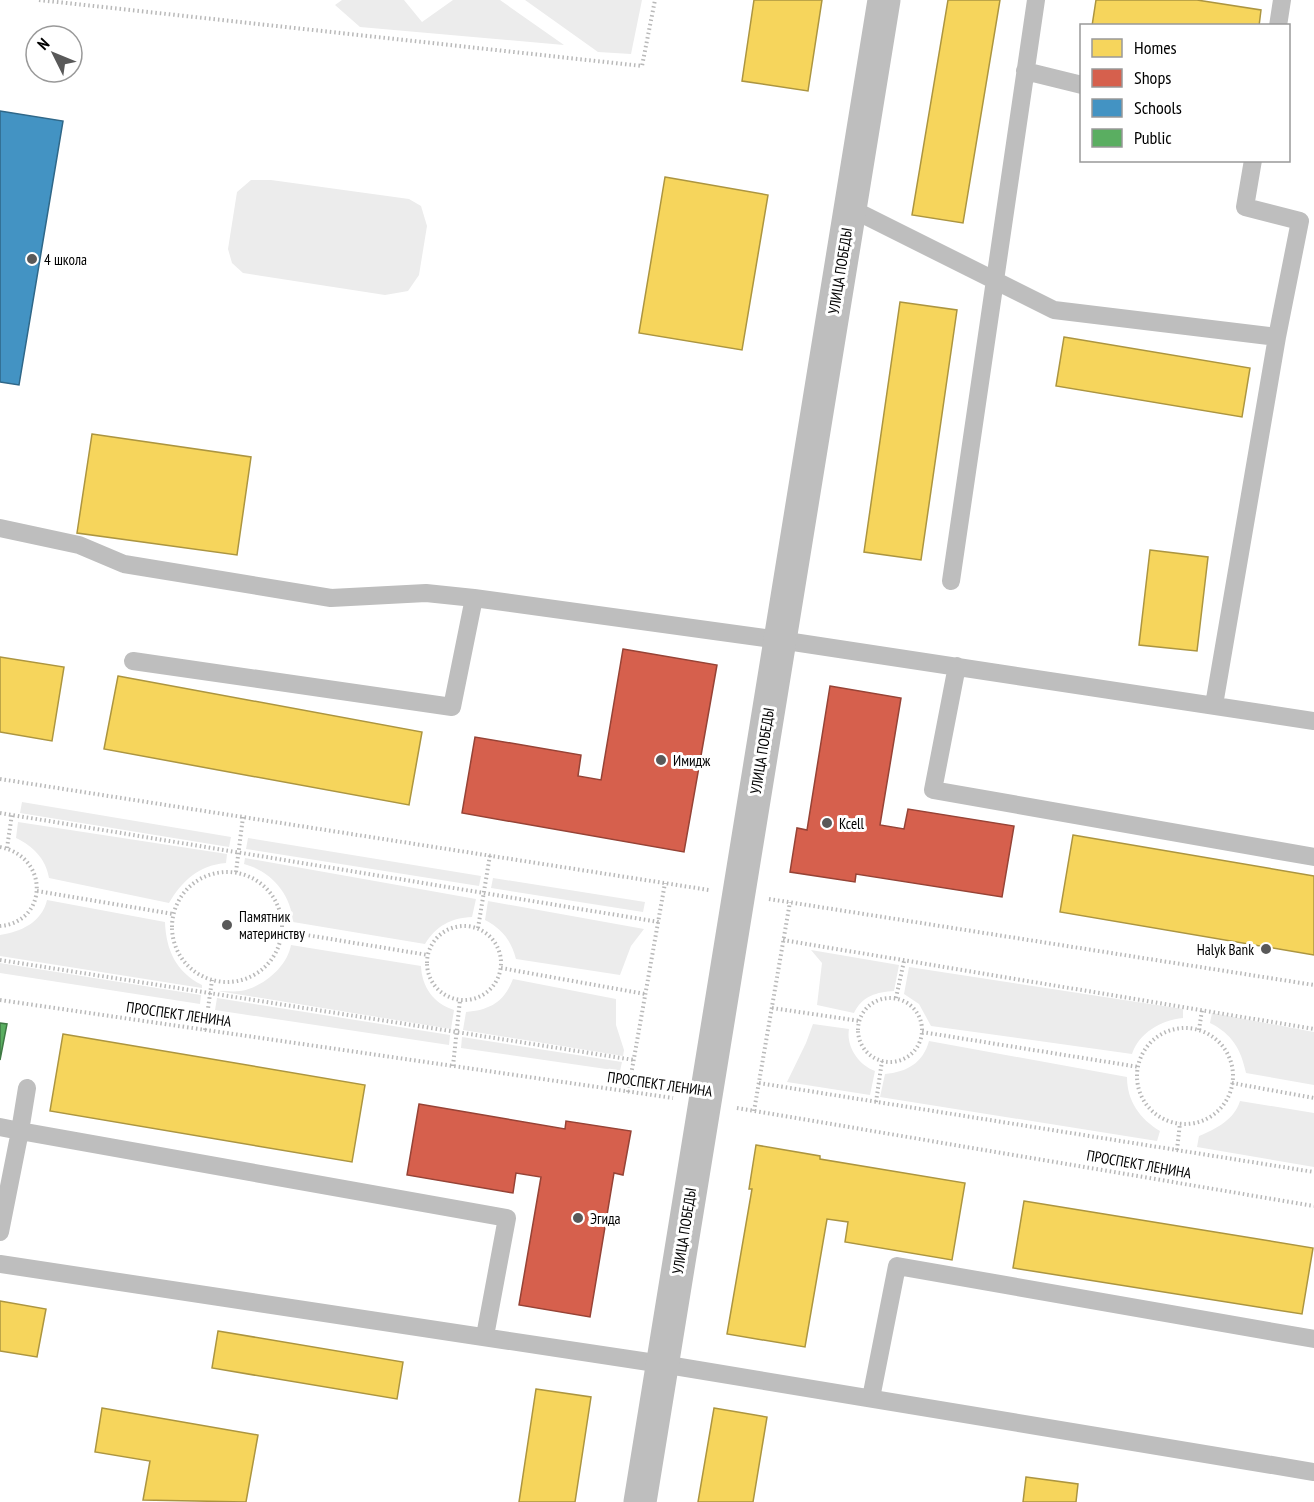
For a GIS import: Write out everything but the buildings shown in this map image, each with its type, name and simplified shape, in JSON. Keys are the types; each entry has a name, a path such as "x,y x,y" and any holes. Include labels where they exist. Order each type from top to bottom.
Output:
{"street":[{"name":"УЛИЦА ПОБЕДЫ","path":"640,1502 884,0"}],"lane":[{"path":"951,581 1036,0"},
{"path":"1278,24 1282,0"},
{"path":"1025,71 1080,85"},
{"path":"1214,705 1277,337 1300,221 1245,207 1253,162"},
{"path":"850,208 1054,310 1277,337"},
{"path":"0,528 79,545 124,564 331,598 426,592 474,598 780,640 1314,721"},
{"path":"133,661 452,707 474,598"},
{"path":"957,666 933,790 1314,857"},
{"path":"0,1232 27,1088"},
{"path":"0,1127 507,1218 485,1336"},
{"path":"0,1264 485,1336 1314,1469"},
{"path":"871,1398 897,1266 1314,1340"}],"path":[{"path":"39,0 642,66 655,0"},
{"path":"0,779 1314,985"},
{"path":"0,813 658,922"},
{"path":"7,848 12,814"},
{"path":"236,872 243,817"},
{"path":"0,847 14,850 26,858 33,869 37,883 37,891 30,909 21,920 8,926 0,926"},
{"path":"478,928 490,855"},
{"path":"236,872 251,876 264,885 274,897 281,912 280,943 274,957 250,978 235,982 212,980 190,969 180,957 171,926 173,914 180,896 191,885 213,874 236,872"},
{"path":"628,1092 666,883"},
{"path":"37,891 173,914"},
{"path":"754,1111 790,902"},
{"path":"465,925 478,928 489,935 497,945 501,968 496,983 487,993 476,999 450,998 439,991 431,981 427,968 432,943 441,933 452,927 465,925"},
{"path":"282,931 428,955"},
{"path":"783,940 1314,1029"},
{"path":"0,960 634,1060"},
{"path":"896,998 904,961"},
{"path":"501,968 645,994"},
{"path":"205,1030 212,980"},
{"path":"896,998 908,1003 917,1012 922,1024 922,1032 917,1048 909,1057 897,1062 882,1061 873,1058 863,1049 858,1037 860,1021 863,1012 872,1004 884,999 896,998"},
{"name":"ПРОСПЕКТ ЛЕНИНА","path":"0,1000 705,1103 1314,1206"},
{"path":"453,1066 460,1000"},
{"path":"772,1008 860,1021"},
{"path":"1199,1030 1202,1010"},
{"path":"1184,1028 1199,1030 1212,1036 1223,1047 1231,1060 1234,1074 1232,1083 1225,1103 1215,1114 1202,1121 1187,1124 1172,1122 1159,1116 1148,1106 1140,1093 1139,1068 1146,1050 1156,1039 1169,1031 1184,1028"},
{"path":"922,1032 1139,1068"},
{"path":"876,1102 882,1061"},
{"path":"759,1083 1314,1172"},
{"path":"1232,1083 1314,1098"},
{"path":"1177,1150 1180,1123"}],"shaded area":[{"path":"342,0 404,0 422,22 453,0 500,0 564,45 360,27 335,5"},
{"path":"525,0 642,0 631,54 598,52"},
{"path":"251,180 271,180 409,199 421,206 427,226 419,275 408,291 385,295 243,273 232,263 228,249 237,192"},
{"path":"22,802 231,837 229,847 20,813"},
{"path":"18,822 227,854 226,863 208,867 192,876 169,903 49,878 38,854 16,838"},
{"path":"248,838 481,876 479,886 246,849"},
{"path":"245,858 476,899 472,917 457,919 445,924 434,932 425,944 293,922 288,902 278,885 263,872 244,864"},
{"path":"493,878 645,902 643,912 491,888"},
{"path":"47,900 165,922 170,951 174,959 185,974 202,985 202,988 0,956 0,935 30,925 40,914"},
{"path":"488,901 644,929 631,946 620,975 516,959 505,936 485,920"},
{"path":"291,945 421,966 426,987 430,993 440,1003 454,1010 451,1029 218,991 241,991 258,985 273,975 285,961"},
{"path":"811,950 899,965 894,991 871,996 857,1007 854,1013 817,1005 822,963"},
{"path":"0,963 201,995 200,1004 0,973"},
{"path":"909,967 1183,1009 1183,1018 1152,1029 1140,1040 1132,1054 931,1026 919,1004 904,994"},
{"path":"513,979 616,999 616,1025 624,1050 623,1056 463,1030 466,1012 489,1007 501,999"},
{"path":"217,998 450,1035 449,1045 215,1010"},
{"path":"1212,1013 1314,1032 1314,1085 1246,1073 1238,1050 1230,1037 1210,1023"},
{"path":"813,1024 849,1029 849,1042 854,1054 863,1064 875,1071 870,1095 787,1082"},
{"path":"462,1037 622,1062 620,1071 461,1048"},
{"path":"929,1041 1127,1077 1129,1094 1136,1108 1146,1121 1160,1131 1157,1141 880,1097 885,1074 913,1065 923,1055"},
{"path":"1240,1101 1314,1113 1314,1167 1197,1147 1199,1136 1229,1119"}],"place":[{"name":"4 школа","path":"32,259"},
{"name":"Имидж","path":"661,760"},
{"name":"Kcell","path":"827,823"},
{"name":"Памятник материнству","path":"227,925"},
{"name":"Halyk Bank","path":"1266,949"},
{"name":"Эгида","path":"578,1218"}]}
